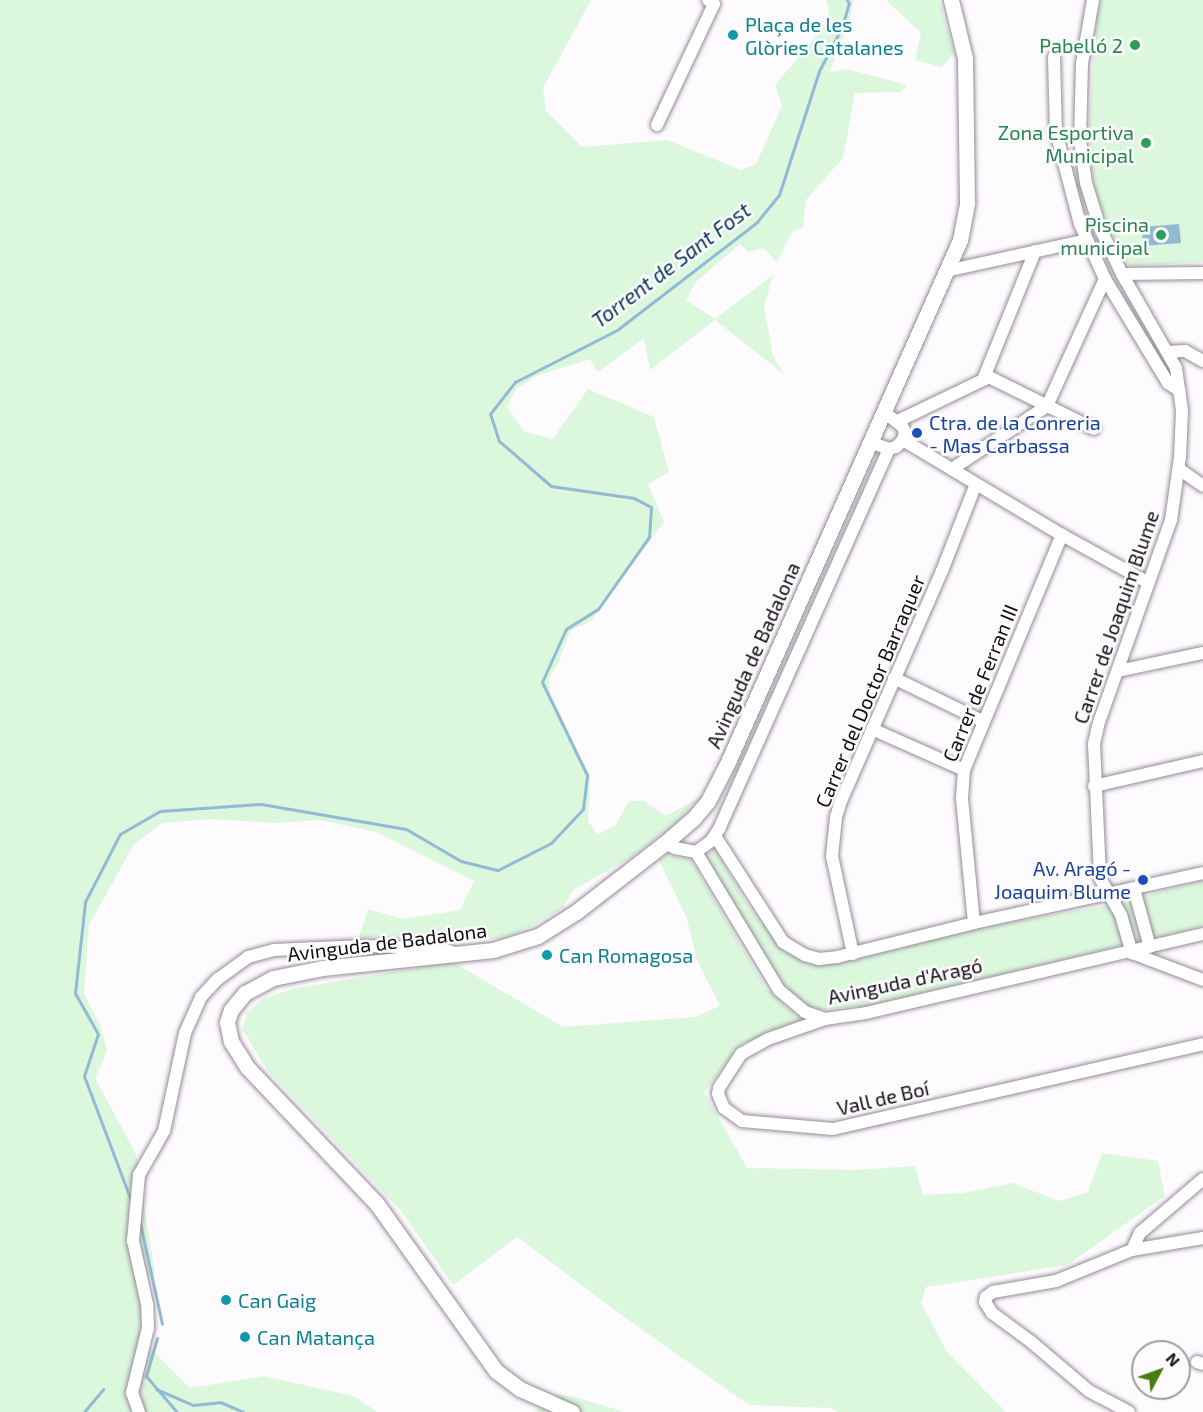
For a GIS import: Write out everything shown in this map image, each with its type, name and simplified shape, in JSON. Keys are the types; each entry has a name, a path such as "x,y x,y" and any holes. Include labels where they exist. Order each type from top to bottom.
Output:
{"street":[{"name":"Avinguda de Badalona","path":"572,1412 520,1389 496,1371 376,1203 247,1066 231,1041 227,1022 231,1010 245,993 273,978 322,968 453,952 493,950 538,936 576,912 665,843 693,819 708,801 727,764 960,240 967,203 965,57 951,0"},
{"path":"958,22 964,0"},
{"name":"Carrer de Joaquim Blume","path":"1093,0 1082,64 1080,140 1089,194 1100,228 1122,274 1169,352 1176,368 1180,391 1182,434 1171,520 1094,744 1094,786 1100,878 1121,915 1132,952"},
{"path":"657,125 711,2"},
{"path":"1054,57 1056,132 1080,224 1105,279 1168,383 1180,391"},
{"path":"946,271 1087,240"},
{"path":"983,380 1035,251"},
{"path":"1122,274 1203,273"},
{"path":"952,469 1047,406 1105,279"},
{"path":"1169,352 1185,351 1203,361"},
{"path":"898,421 989,377 1094,429"},
{"path":"870,442 889,449 896,447 903,440 904,432 898,421 883,411"},
{"path":"903,440 1062,535 1149,583"},
{"path":"665,843 675,848 696,852 715,836 889,449"},
{"path":"1179,469 1203,486"},
{"name":"Carrer del Doctor Barraquer","path":"853,954 834,874 833,832 841,801 942,571 976,484"},
{"name":"Carrer de Ferran III","path":"974,923 962,798 964,770 982,721 1062,535"},
{"path":"1118,671 1203,653"},
{"path":"894,678 982,721"},
{"path":"872,729 964,770"},
{"path":"1094,786 1203,761"},
{"path":"708,801 721,823"},
{"name":"Avinguda d'Aragó","path":"715,836 783,942 800,952 819,958 853,954 974,923 1203,873"},
{"name":"Avinguda d'Aragó","path":"696,852 779,990 805,1012 825,1019 866,1013 1203,934"},
{"path":"1134,889 1150,947 1171,968"},
{"path":"139,1412 132,1393 148,1328 147,1304 133,1241 139,1175 164,1131 185,1033 201,997 218,979 248,957 274,950 364,946 436,948 453,952"},
{"path":"1132,952 1203,980"},
{"name":"Vall de Boí","path":"825,1019 768,1039 741,1054 719,1088 718,1094 724,1108 742,1121 833,1130 1203,1044"},
{"path":"1132,1250 1140,1233 1203,1179"},
{"path":"1129,1412 1089,1391 993,1313 985,1302 986,1297 993,1292 1056,1281 1132,1250 1203,1238"}],"green space":[{"path":"0,0 591,0 543,88 546,111 582,147 667,140 741,170 756,164 782,106 775,85 824,27 829,10 826,0 854,0 849,22 829,73 847,69 907,85 901,92 855,93 843,158 806,200 803,227 792,232 777,262 763,248 748,252 740,244 696,282 686,300 715,319 773,275 764,307 773,356 785,375 715,320 650,370 644,338 598,372 590,359 536,376 516,389 507,407 523,431 553,439 588,389 654,417 669,472 648,484 664,522 591,621 570,631 558,664 549,678 550,693 590,777 588,821 597,834 615,826 629,801 644,801 666,816 704,795 671,828 632,857 573,890 563,908 530,927 503,938 455,940 359,937 368,909 403,919 460,910 474,881 376,832 320,820 277,823 211,819 162,823 134,844 89,925 84,994 101,1027 107,1051 95,1078 136,1154 155,1275 143,1279 143,1341 190,1388 263,1376 354,1396 377,1412 0,1412"},
{"path":"886,0 939,0 954,53 942,67 915,60 921,33"},
{"name":"Zona Esportiva Municipal","path":"1101,0 1203,0 1203,262 1131,266 1124,261 1096,194 1091,165 1089,121 1096,23"},
{"path":"714,848 746,902 785,952 817,964 850,961 974,929 1108,905 1203,881 1203,926 871,1005 818,1010 795,1000 780,985 705,856"},
{"path":"668,855 691,860 766,988 802,1021 742,1044 704,1092 747,1168 856,1170 915,1166 923,1195 962,1193 1013,1183 1059,1201 1088,1192 1102,1153 1158,1161 1165,1196 1067,1265 926,1287 921,1303 947,1352 1006,1412 838,1412 831,1408 749,1405 620,1314 517,1237 453,1285 401,1211 267,1070 242,1029 247,1013 262,999 296,988 453,962 563,1027 695,1017 720,1006 697,960 687,919 659,860"},
{"path":"554,1394 576,1397 624,1412 535,1412"}],"water":[{"name":"Piscina municipal","path":"1179,224 1181,243 1143,246 1142,227"}],"waterway":[{"name":"Torrent de Sant Fost","path":"132,1203 84,1076 98,1034 75,993 85,902 120,834 160,811 261,804 406,829 461,861 498,870 551,843 583,809 587,775 542,682 566,629 598,609 649,537 651,507 634,498 551,486 499,441 490,414 515,382 617,330 757,222 779,195 819,71 842,27 849,3 847,0"},
{"name":"Torrent de Sant Fost","path":"140,1223 162,1324"},
{"name":"Torrent de Sant Fost","path":"157,1338 146,1376 177,1412"},
{"path":"84,1412 103,1389"},
{"path":"156,1389 193,1405 220,1402 243,1412"}],"place":[{"name":"Plaça de les Glòries Catalanes","path":"733,35"},
{"name":"Pabelló 2","path":"1135,45"},
{"name":"Zona Esportiva Municipal","path":"1146,143"},
{"name":"Piscina municipal","path":"1161,235"},
{"name":"Ctra. de la Conreria - Mas Carbassa","path":"917,433"},
{"name":"Av. Aragó - Joaquim Blume","path":"1143,880"},
{"name":"Can Romagosa","path":"547,955"},
{"name":"Can Gaig","path":"226,1300"},
{"name":"Can Matança","path":"245,1337"}]}
